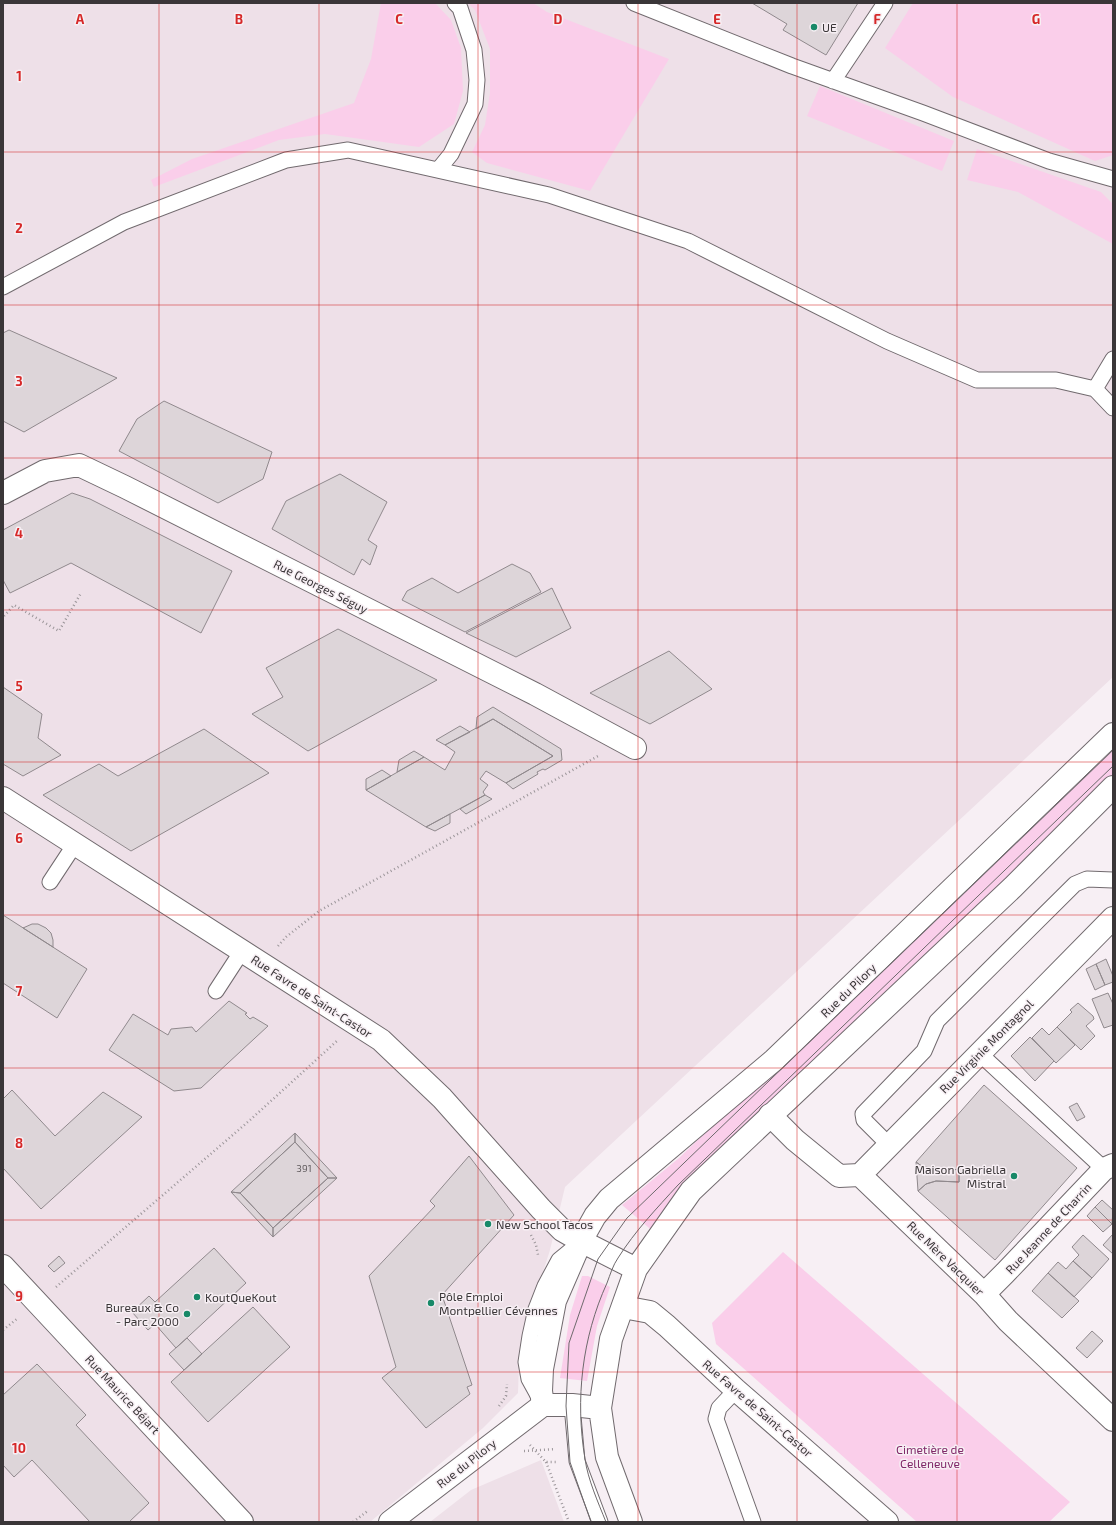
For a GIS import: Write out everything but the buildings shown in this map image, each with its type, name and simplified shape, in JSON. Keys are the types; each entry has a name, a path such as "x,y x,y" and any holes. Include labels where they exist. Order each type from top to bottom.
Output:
{"street":[{"name":"Rue Georges Séguy","path":"3,493 45,471 79,465 535,694 629,745"},
{"name":"Rue du Pilory","path":"390,1522 543,1405 541,1391 542,1369 555,1301 595,1216 609,1199 774,1060 1113,734"},
{"path":"631,1522 607,1457 600,1408 611,1340 636,1269 691,1191 1013,887 1113,787"},
{"name":"Rue Favre de Saint-Castor","path":"3,798 381,1040 442,1098 541,1209 562,1230 636,1269"},
{"name":"Rue Virginie Montagnol","path":"860,1175 1113,918"},
{"path":"770,1115 795,1140 840,1176 860,1175"},
{"name":"Rue Jeanne de Charrin","path":"984,1294 1108,1167"},
{"name":"Rue Mère Vacquier","path":"860,1175 984,1294 1008,1321 1113,1420"},
{"name":"Rue Maurice Béjart","path":"3,1266 242,1522"},
{"name":"Rue Favre de Saint-Castor","path":"623,1307 650,1312 736,1390 887,1522"},
{"path":"543,1405 600,1408"}],"lane":[{"path":"438,170 450,154 475,104 477,80 474,50 460,8 455,3"},
{"path":"833,81 885,3"},
{"path":"637,4 792,66 1049,161 1113,179"},
{"path":"3,287 124,222 286,160 348,150 549,195 688,242 886,341 977,380 1056,380 1095,389 1113,408"},
{"path":"1095,389 1113,358"},
{"path":"50,882 75,844"},
{"path":"889,1146 864,1120 863,1114 924,1051 937,1021 1074,884 1087,879 1113,880"},
{"path":"216,991 242,951"},
{"path":"979,1053 1108,1167"},
{"path":"736,1390 719,1408 716,1419 753,1522"},
{"path":"572,1406 577,1461 600,1522"}],"path":[{"path":"4,616 14,604 59,630 81,593"},
{"path":"262,964 286,937 319,911 629,745"},
{"path":"3,1330 249,1121 355,1024"},
{"path":"546,1462 569,1522"}],"shaded area":[{"path":"3,3 1113,3 1113,677 565,1187 550,1250 524,1331 519,1364 518,1393 483,1428 370,1522 3,1522"},
{"path":"541,1460 564,1522 430,1522 471,1490"}],"green space":[{"path":"381,3 435,3 451,20 461,48 463,91 454,124 419,147 325,134 279,140 154,187 151,180 192,159 354,103 371,59"},
{"path":"468,3 533,3 547,12 669,59 590,191 487,163 472,152 485,125 490,93 490,49 475,10"},
{"path":"913,3 1113,3 1113,155 1095,161 953,97 885,48"},
{"path":"820,86 954,141 942,171 807,116"},
{"path":"977,149 1101,192 1113,204 1113,244 1018,192 967,180"},
{"path":"1113,742 1113,778 655,1233 622,1205 679,1158"},
{"name":"Cimetière de Celleneuve","path":"783,1252 1070,1502 1049,1522 917,1522 716,1344 712,1323"},
{"path":"582,1276 588,1276 610,1287 597,1326 587,1381 560,1378 570,1315"}],"tram line":[{"path":"591,1522 570,1462 566,1406 569,1343 598,1259 627,1218 1113,749"},
{"path":"606,1522 586,1467 582,1436 581,1391 586,1347 598,1304 616,1261 646,1220 678,1185 1113,766"}],"place":[{"name":"UE","path":"814,27"},
{"name":"Maison Gabriella Mistral","path":"1014,1176"},
{"name":"New School Tacos","path":"488,1224"},
{"name":"KoutQueKout","path":"197,1297"},
{"name":"Pôle Emploi Montpellier Cévennes","path":"431,1303"},
{"name":"Bureaux & Co - Parc 2000","path":"187,1314"}]}
